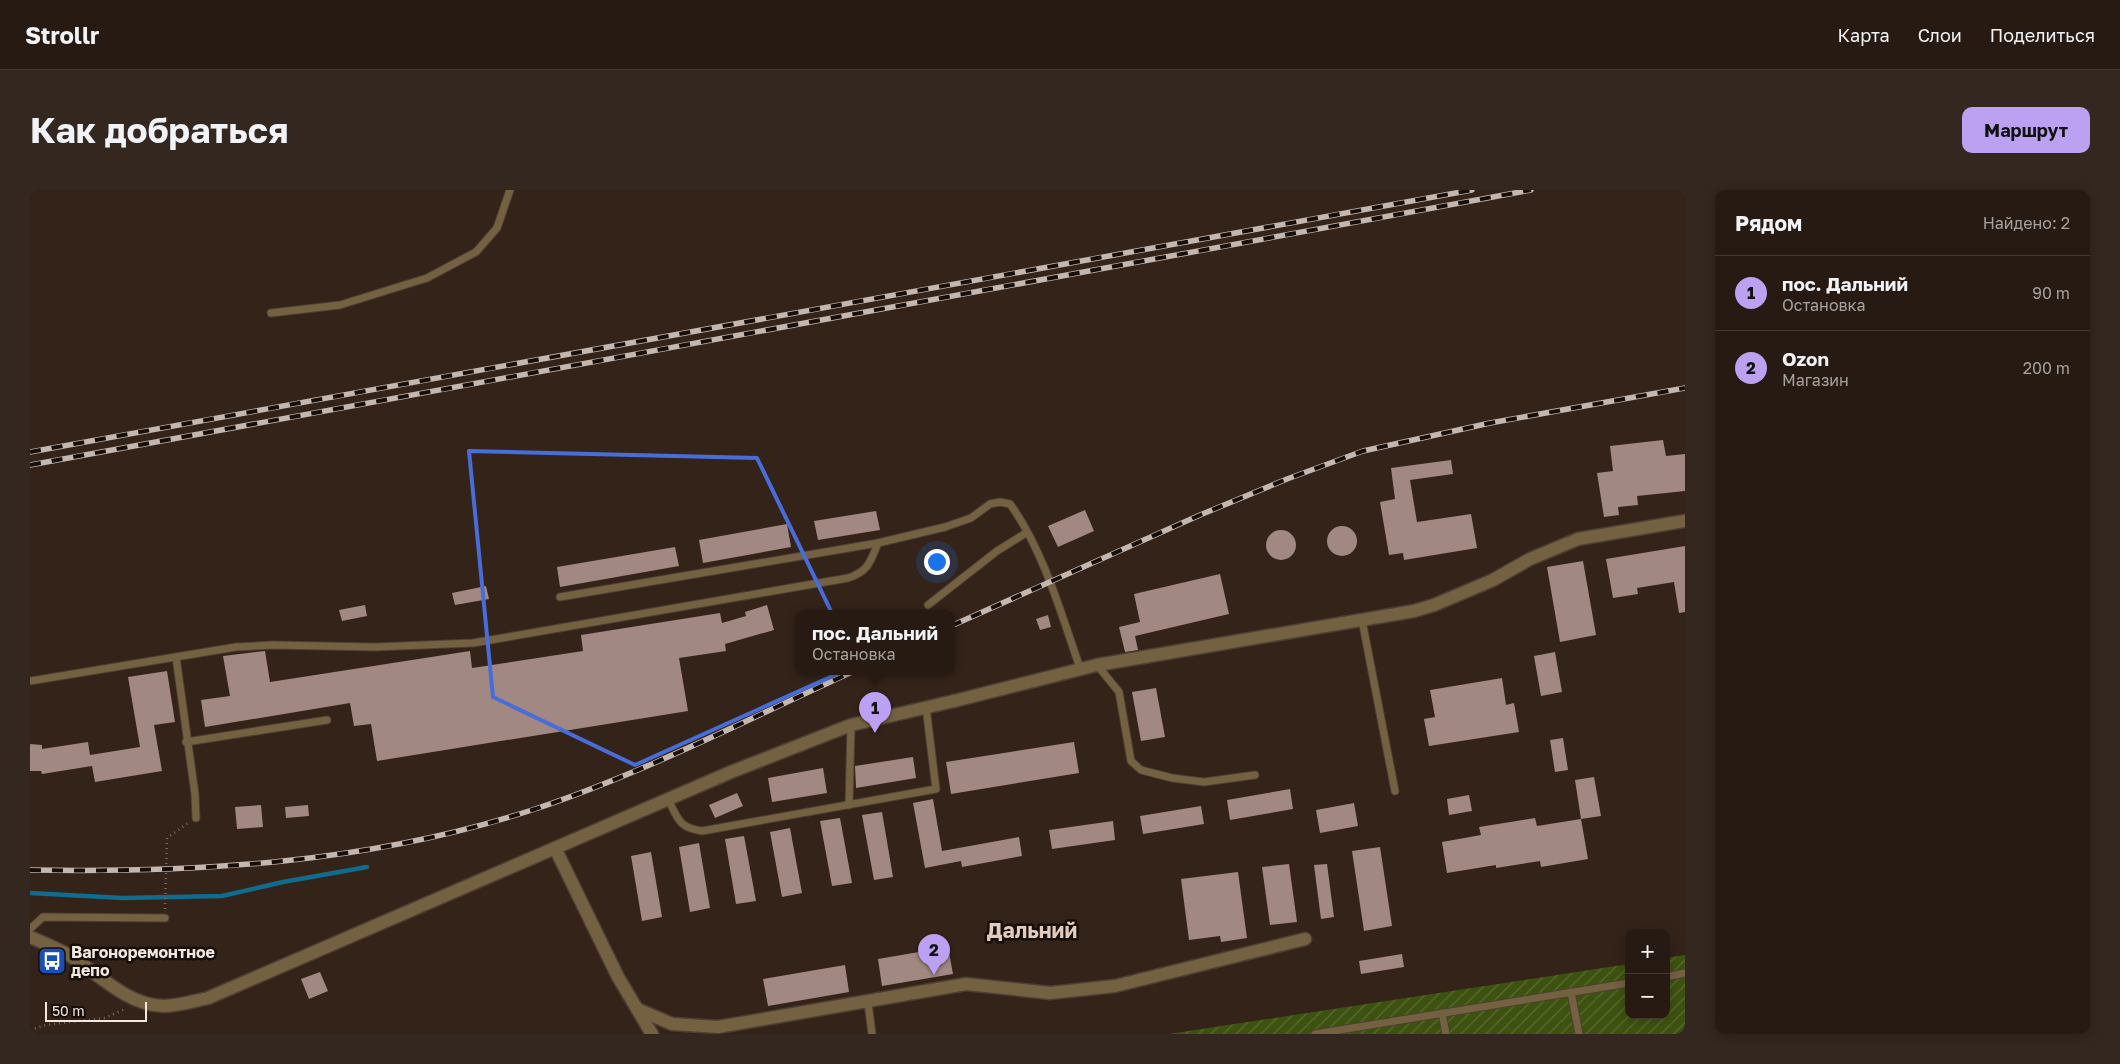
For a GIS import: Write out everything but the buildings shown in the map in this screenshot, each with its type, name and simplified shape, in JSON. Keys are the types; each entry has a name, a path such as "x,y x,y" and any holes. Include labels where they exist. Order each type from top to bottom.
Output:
{"street":[{"path":"30,937 71,957 111,986 141,1002 162,1006 180,1005 208,998 668,799 851,725 1080,668 1362,620 1434,605 1494,580 1553,548 1578,540 1685,522"},
{"path":"555,848 618,976 652,1034"},
{"path":"637,1009 672,1024 716,1031 966,984 1050,993 1115,986 1305,939"}],"lane":[{"path":"271,313 340,306 427,278 476,252 497,228 510,190"},
{"path":"560,597 878,543 945,527 971,518 990,504 1000,502 1010,504 1026,533 1050,583 1080,668"},
{"path":"928,605 997,551 1026,533"},
{"path":"30,681 236,647 272,644 375,647 473,643 848,578 861,574 867,568 878,543"},
{"path":"1362,620 1395,791"},
{"path":"176,657 186,742 195,794 196,818"},
{"path":"1097,665 1119,692 1131,761 1141,770 1172,778 1204,782 1255,775"},
{"path":"668,799 680,822 688,829 702,831 936,789 926,707"},
{"path":"186,742 327,720"},
{"path":"849,805 851,725"},
{"path":"30,928 43,917 165,918"},
{"path":"1670,976 1685,974"},
{"path":"1315,1034 1625,984"},
{"path":"1571,992 1579,1034"},
{"path":"868,1003 872,1034"},
{"path":"1442,1013 1446,1034"}],"path":[{"path":"165,907 167,838 196,818"},
{"path":"30,1030 46,1024 105,1018 141,1002"}],"highlighted area":[{"path":"469,451 757,458 857,665 635,765 493,697"}],"green space":[{"path":"1685,955 1685,1034 1169,1034 1625,965 1625,1019 1670,1019 1670,957"}],"waterway":[{"path":"30,893 123,898 222,896 283,882 367,867"}],"railway":[{"path":"30,452 1472,190"},
{"path":"30,465 1531,190"},
{"path":"955,624 1200,515 1287,479 1363,451 1490,423 1685,388"},
{"path":"30,870 157,869 283,861 409,842 471,828 532,810 614,780 694,746 846,675"}],"place":[{"name":"пос. Дальний","path":"875,733"},
{"name":"Вагоноремонтное депо","path":"52,961"},
{"name":"Ozon","path":"934,975"}],"district":[{"name":"Дальний","path":"1032,930"}]}
